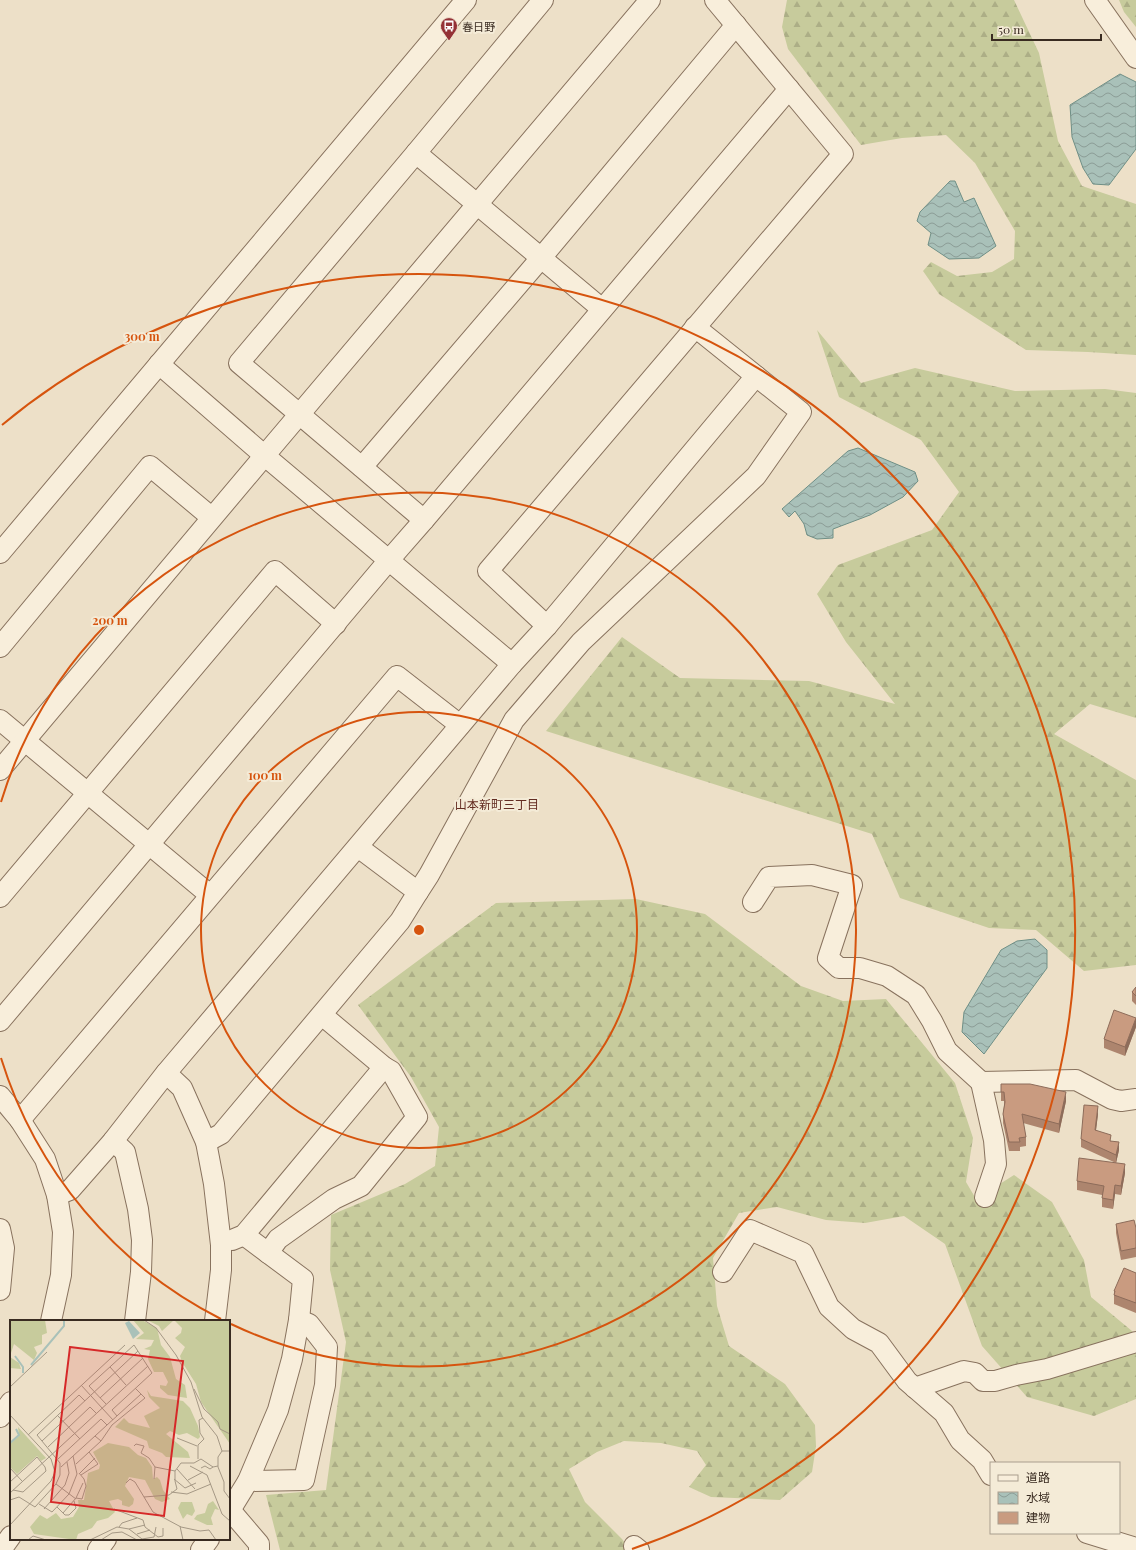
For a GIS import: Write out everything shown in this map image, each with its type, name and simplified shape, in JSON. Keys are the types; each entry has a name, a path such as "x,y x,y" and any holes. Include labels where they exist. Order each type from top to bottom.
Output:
{"street":[{"path":"0,553 466,0"},
{"path":"424,520 239,363 543,0"},
{"path":"0,770 211,517 300,415 650,0"},
{"path":"547,626 488,571 843,154 715,0"},
{"path":"1095,0 1136,58"},
{"path":"362,467 541,258 736,25"},
{"path":"0,1021 149,843 789,89"},
{"path":"416,152 602,309"},
{"path":"206,1142 221,1134 400,921 429,875 514,720 581,642 756,476 801,412 695,327"},
{"path":"159,364 265,456 512,664"},
{"path":"57,1195 70,1190 113,1140 166,1073 460,725 512,664 547,626 756,376"},
{"path":"0,647 150,466 211,517"},
{"path":"0,897 275,571 336,624"},
{"path":"20,1120 397,676 460,725"},
{"path":"0,720 210,895"},
{"path":"358,847 418,892"},
{"path":"753,902 769,877 812,875 852,885 828,958 839,968 860,968 886,976 916,995 932,1021 947,1051 981,1082 994,1140 996,1164 985,1197"},
{"path":"268,1253 278,1239 334,1199 361,1186 417,1117 392,1071 384,1067 322,1015"},
{"path":"221,1245 244,1235 384,1067"},
{"path":"166,1073 182,1088 206,1142 214,1184 221,1245 215,1320"},
{"path":"981,1082 1076,1080 1112,1099 1121,1101 1136,1099"},
{"path":"0,1096 20,1120 45,1159 57,1195 63,1232 60,1275 51,1320"},
{"path":"113,1140 125,1152 138,1209 142,1240 141,1272 135,1320"},
{"path":"0,1229 4,1248 0,1290"},
{"path":"723,1272 750,1230 803,1253 830,1307 853,1329 879,1343 907,1381 944,1413 960,1440 982,1460 990,1473"},
{"path":"244,1235 303,1278 299,1320 292,1359 278,1410 240,1485 230,1511 259,1544 259,1550"},
{"path":"240,1485 304,1480 325,1385 327,1347 309,1324 299,1320"},
{"path":"915,1388 964,1371 975,1373 983,1381 995,1381 1016,1374 1047,1369 1136,1342"},
{"path":"0,1417 10,1403"},
{"path":"1090,1534 1136,1548"},
{"path":"1,1550 10,1537"},
{"path":"98,1550 105,1540"},
{"path":"201,1550 208,1540"}],"green space":[{"path":"787,0 1014,0 1039,53 1058,141 1082,186 1136,204 1136,355 1026,350 939,294 923,271 931,262 957,276 992,272 1014,259 1015,231 975,163 946,135 902,138 861,145 788,49 782,27"},
{"path":"1119,0 1136,0 1136,27 1124,12"},
{"path":"817,330 861,383 915,368 1015,391 1105,389 1136,393 1136,718 1090,704 1054,734 1136,780 1136,965 1084,971 1036,930 989,928 900,898 872,834 546,731 622,637 680,678 809,681 895,704 846,642 817,594 838,565 932,530 959,492 921,440 839,397"},
{"path":"636,899 705,914 801,986 843,1001 886,999 955,1083 973,1138 966,1182 976,1199 1014,1175 1052,1202 1084,1260 1091,1297 1136,1336 1136,1399 1094,1416 1027,1397 982,1346 945,1244 904,1216 865,1223 826,1220 777,1207 739,1213 713,1258 717,1306 729,1346 785,1384 815,1425 816,1446 812,1472 780,1500 711,1497 689,1487 706,1465 697,1451 661,1443 624,1441 597,1452 569,1469 585,1502 622,1539 630,1550 280,1550 266,1495 326,1490 346,1342 330,1270 331,1215 405,1184 435,1166 439,1127 411,1077 358,1005 496,903"}],"water":[{"path":"1120,74 1136,82 1136,149 1109,185 1093,184 1083,168 1072,137 1070,105"},
{"path":"950,181 955,181 964,202 974,198 996,246 979,258 949,259 928,245 931,233 917,221 920,212"},
{"path":"858,448 915,472 918,481 903,497 870,515 833,529 833,538 817,539 807,535 804,524 795,511 789,517 782,509 848,451"},
{"path":"1035,939 1047,950 1047,968 984,1054 962,1032 964,1012 1001,950 1017,941"}],"building":[{"path":"1136,987 1136,996 1132,992"},
{"path":"1114,1010 1136,1018 1125,1047 1104,1039"},
{"path":"1001,1084 1030,1084 1066,1092 1059,1124 1022,1114 1026,1137 1019,1138 1020,1142 1009,1142 1003,1114 1005,1102 1004,1092 1001,1092"},
{"path":"1084,1105 1098,1106 1095,1130 1111,1135 1110,1141 1119,1142 1116,1155 1081,1139"},
{"path":"1079,1158 1125,1164 1121,1186 1115,1185 1113,1200 1102,1198 1104,1186 1077,1181"},
{"path":"1134,1220 1136,1228 1136,1248 1121,1251 1116,1224"},
{"path":"1124,1268 1136,1273 1136,1303 1114,1295 1114,1291"}],"place":[{"name":"春日野","path":"449,41"}],"district":[{"name":"山本新町三丁目","path":"497,804"}]}
